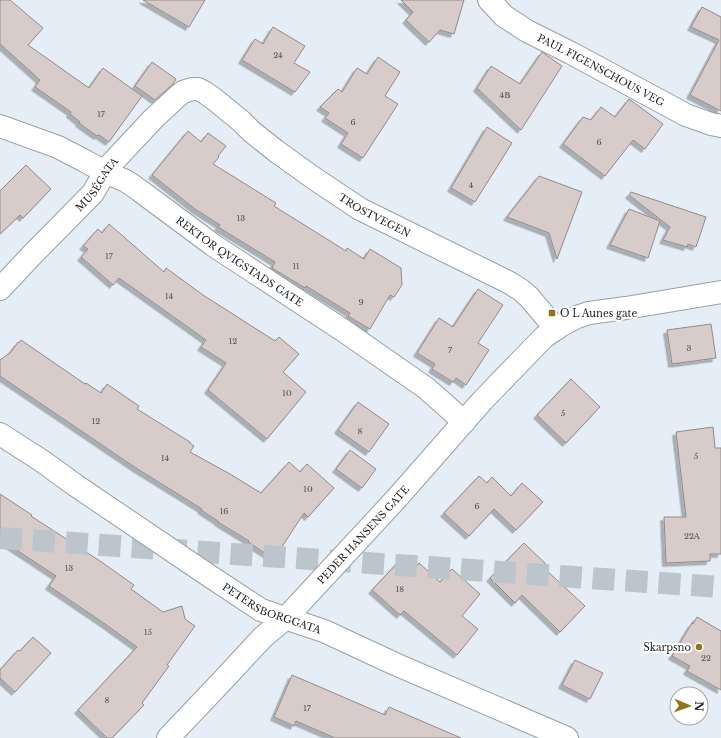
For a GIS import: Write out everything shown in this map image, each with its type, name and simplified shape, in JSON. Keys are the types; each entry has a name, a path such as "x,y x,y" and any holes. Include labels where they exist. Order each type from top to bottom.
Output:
{"street":[{"name":"PAUL FIGENSCHOUS VEG","path":"488,0 504,16 527,31 686,115 721,126"},
{"name":"MUSÉGATA","path":"0,289 93,192 105,172 154,118 178,96 188,90 198,89"},
{"name":"TROSTVEGEN","path":"198,89 214,99 276,151 360,210 522,290 556,329"},
{"name":"REKTOR QVIGSTADS GATE","path":"0,126 58,147 85,160 105,172 126,181 213,245 344,331 426,388 442,404 464,422"},
{"name":"PEDER HANSENS GATE","path":"168,738 226,678 262,637 286,619 397,498 464,422 544,338 576,317 589,313 721,292"},
{"name":"PETERSBORGGATA","path":"0,434 261,610 324,631 395,664 567,738"}],"building":[{"path":"0,0 10,0 43,28 28,45 89,88 103,68 142,96 109,142 99,135 97,136 79,123 80,122 70,114 71,112 35,87 40,80 0,44"},
{"path":"143,0 205,0 189,27"},
{"path":"401,0 464,0 454,34 440,30 429,42 406,20 413,12"},
{"path":"702,7 721,17 721,111 690,95 719,40 691,27"},
{"path":"273,27 305,46 294,63 310,72 295,92 242,60 255,39 263,44"},
{"path":"542,52 562,66 521,130 477,88 491,66 520,84"},
{"path":"378,57 400,72 385,96 398,104 363,158 341,144 348,133 325,118 329,113 320,107 338,89 342,92 357,68 367,74"},
{"path":"152,62 176,79 173,84 155,100 135,86"},
{"path":"629,99 663,124 645,149 633,140 605,176 563,144 583,117 591,120 601,107 615,117"},
{"path":"487,127 512,143 475,202 451,188"},
{"path":"188,131 201,142 208,133 226,146 213,164 276,203 274,206 346,251 347,248 364,259 370,249 401,268 402,285 394,297 390,295 370,329 348,316 350,313 306,286 305,288 272,268 275,262 218,227 220,225 195,209 152,175"},
{"path":"26,165 51,189 23,218 20,215 0,234 0,191"},
{"path":"539,176 582,192 557,259 549,233 507,217"},
{"path":"631,192 706,217 696,247 688,244 687,247 663,240 670,227 629,195"},
{"path":"629,209 660,221 648,258 610,245"},
{"path":"109,224 164,272 166,268 203,295 275,341 279,337 299,354 283,372 306,392 267,439 208,390 226,363 201,347 206,340 119,278 113,285 81,257 88,249 83,246 98,229 102,233"},
{"path":"478,289 503,305 478,343 489,350 466,385 456,378 453,382 432,369 435,364 417,353 439,318 453,327"},
{"path":"711,324 716,358 672,364 667,330"},
{"path":"21,340 85,384 86,383 101,393 107,384 139,406 137,409 190,442 194,446 190,452 261,493 289,462 300,472 307,464 334,488 308,517 304,513 274,559 248,542 249,541 218,522 201,510 202,509 136,468 0,376 0,360 11,352"},
{"path":"571,379 600,407 566,443 537,415"},
{"path":"358,402 389,424 369,452 338,430"},
{"path":"713,427 715,448 721,448 721,554 710,554 710,561 666,563 664,517 686,517 676,432"},
{"path":"350,450 376,469 362,488 336,469"},
{"path":"479,476 487,483 492,477 511,496 522,483 543,502 516,530 494,509 469,536 444,513"},
{"path":"0,494 134,585 131,589 163,612 182,606 185,619 195,626 167,665 169,666 142,703 144,705 112,738 107,738 78,710 137,647 49,586 56,576 0,539"},
{"path":"524,543 549,567 546,570 585,606 560,632 522,595 515,603 490,578"},
{"path":"403,557 415,568 419,563 440,582 452,569 480,594 462,616 478,629 457,655 404,611 400,615 372,590"},
{"name":"Skarpsno","path":"697,617 721,631 721,690 687,671 690,666 672,656"},
{"path":"33,637 51,653 15,692 0,678 0,670 18,650 20,651"},
{"path":"575,660 603,673 590,699 562,685"},
{"path":"292,675 385,715 389,707 461,738 335,738 296,721 294,726 274,717"}],"tunnel":[{"path":"0,538 721,587"}],"place":[{"name":"O L Aunes gate","path":"552,313"},
{"name":"Skarpsno","path":"699,647"}]}
